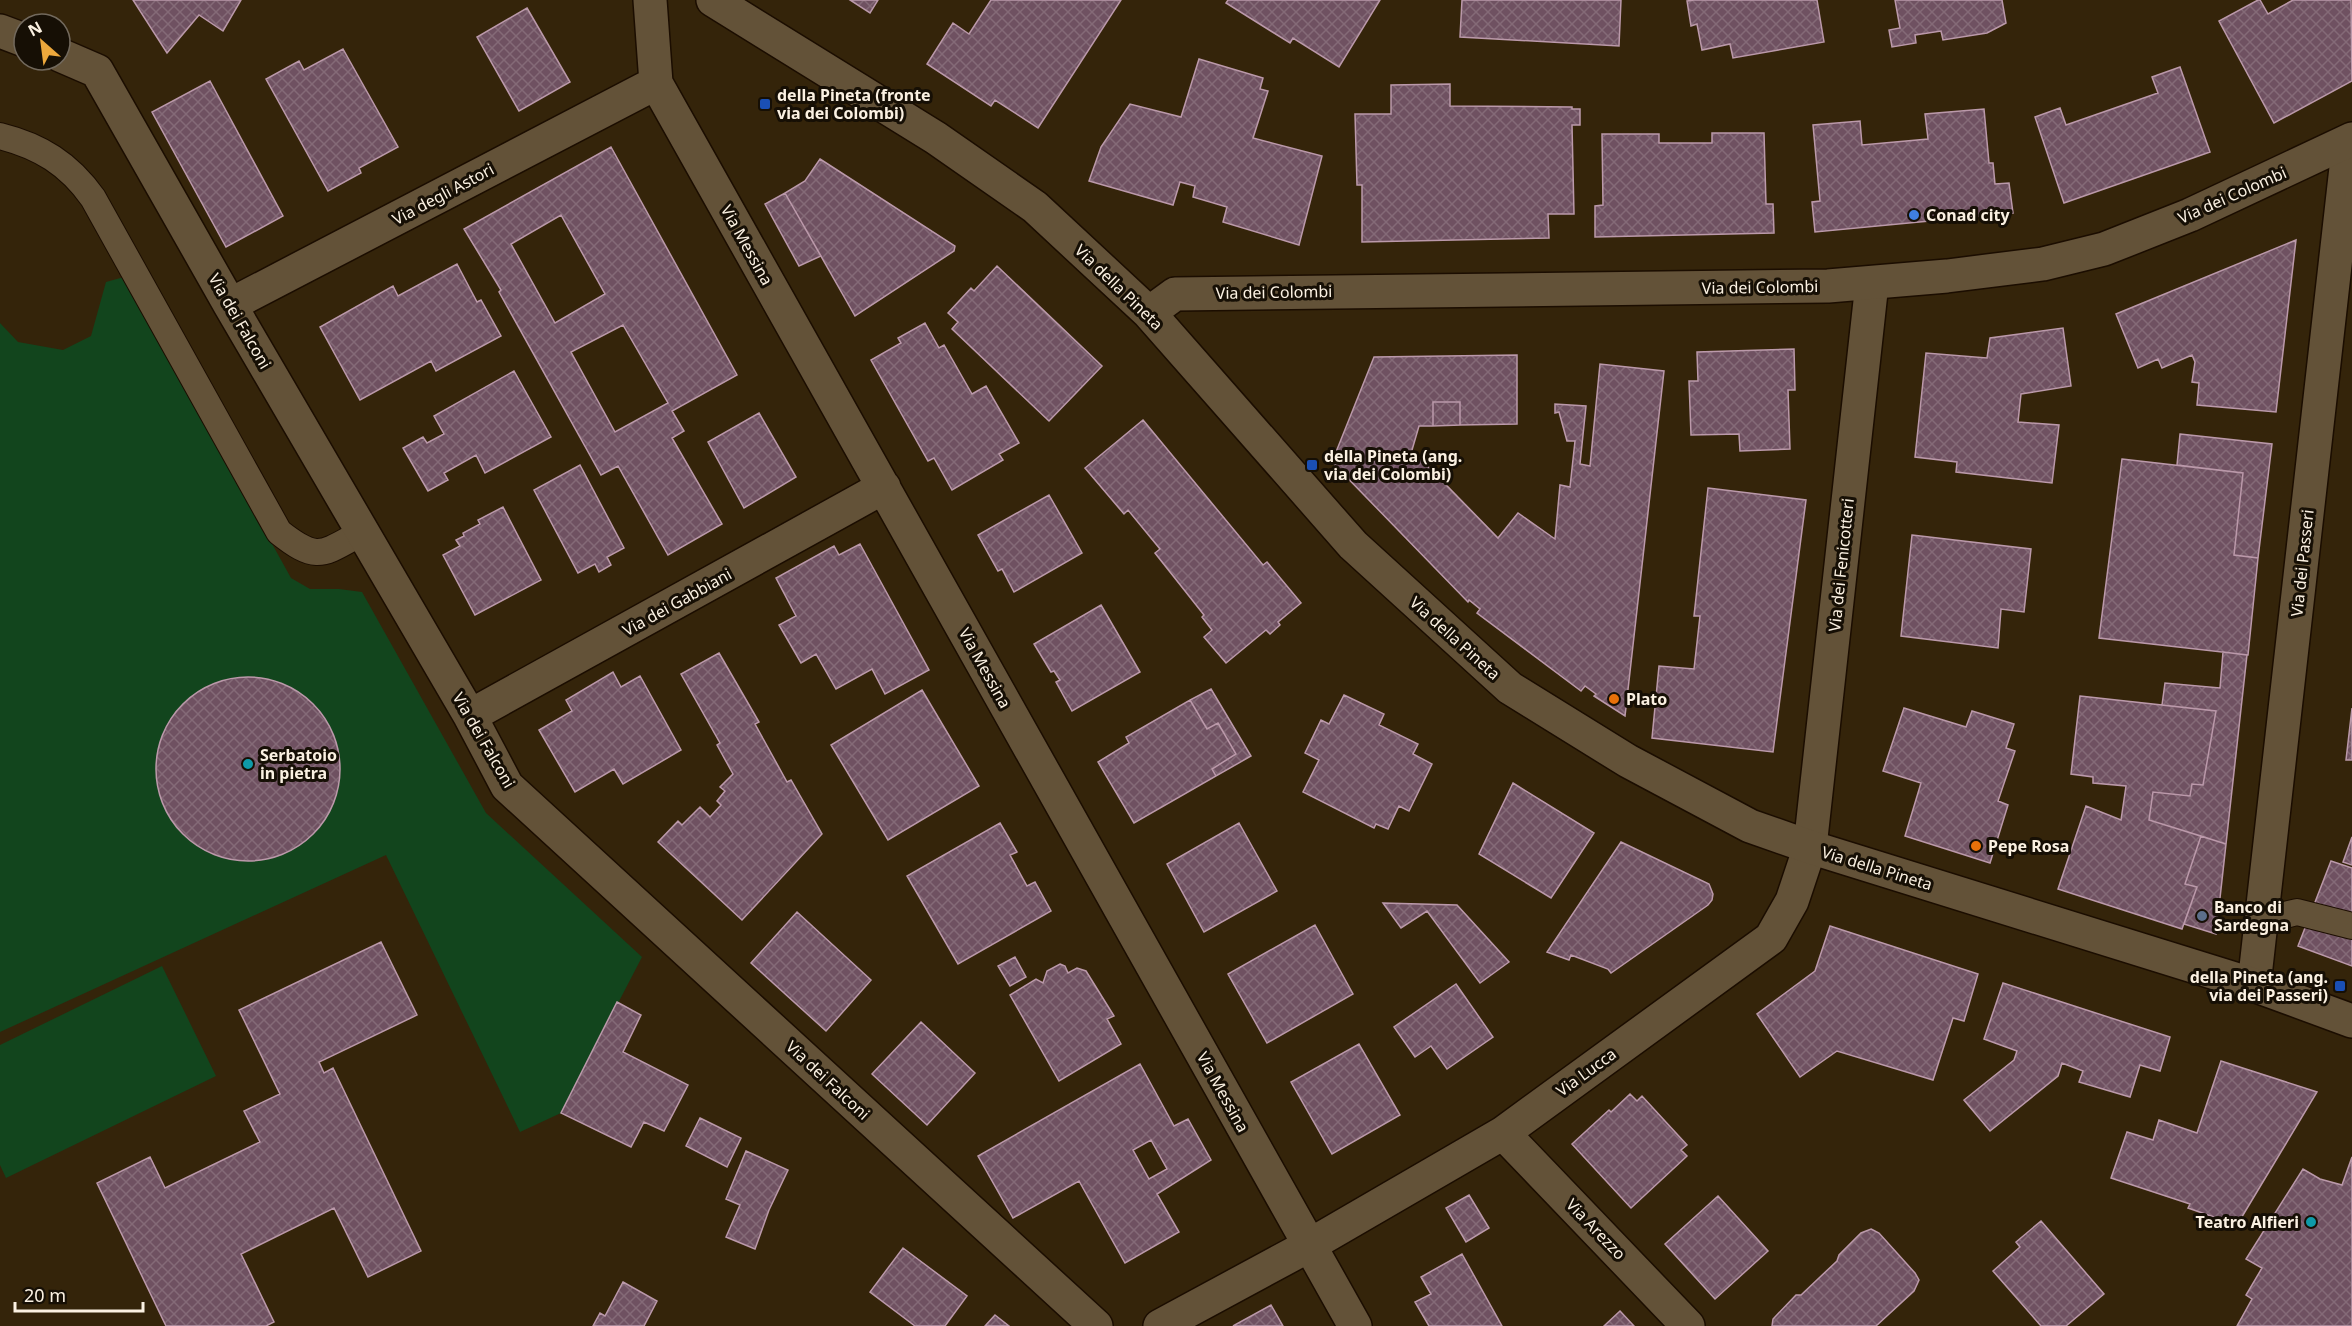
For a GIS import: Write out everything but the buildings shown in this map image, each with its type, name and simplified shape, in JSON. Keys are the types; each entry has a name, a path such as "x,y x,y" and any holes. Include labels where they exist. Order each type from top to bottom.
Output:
{"street":[{"name":"Via Messina","path":"650,0 656,83 1355,1326"},
{"name":"Via della Pineta","path":"713,0 936,138 1035,207 1149,313 1353,545 1510,688 1628,761 1750,826 1810,848 2254,985 2352,1021"},
{"name":"Via dei Falconi","path":"72,60 97,71 470,716 507,786 1096,1326"},
{"name":"Via degli Astori","path":"231,305 656,83"},
{"name":"Via dei Colombi","path":"1149,313 1175,294 1828,286 2043,264 2104,249 2190,215 2351,140"},
{"name":"Via dei Passeri","path":"2254,985 2351,140"},
{"name":"Via dei Fenicotteri","path":"1810,848 1872,283"},
{"name":"Via dei Gabbiani","path":"470,716 884,487"},
{"name":"Via Lucca","path":"1310,1245 1503,1133 1771,938 1792,901 1810,848"},
{"name":"Via Arezzo","path":"1503,1133 1688,1326"},
{"path":"1160,1326 1310,1245"}],"lane":[{"path":"0,136 26,143 57,161 79,178 93,198 279,532 296,545 314,553 331,549 363,532"},
{"path":"2261,921 2298,912 2352,926"}],"green space":[{"path":"124,277 291,578 310,589 362,592 486,813 642,957 561,1113 520,1132 386,855 0,1032 0,323 18,342 63,350 91,336 106,282"},
{"path":"162,966 216,1076 6,1178 0,1165 0,1045"}],"place":[{"name":"della Pineta (fronte via dei Colombi)","path":"765,104"},
{"name":"Conad city","path":"1914,215"},
{"name":"della Pineta (ang. via dei Colombi)","path":"1312,465"},
{"name":"Plato","path":"1614,699"},
{"name":"Serbatoio in pietra","path":"248,764"},
{"name":"Pepe Rosa","path":"1976,846"},
{"name":"Banco di Sardegna","path":"2202,916"},
{"name":"della Pineta (ang. via dei Passeri)","path":"2340,986"},
{"name":"Teatro Alfieri","path":"2311,1222"}]}
